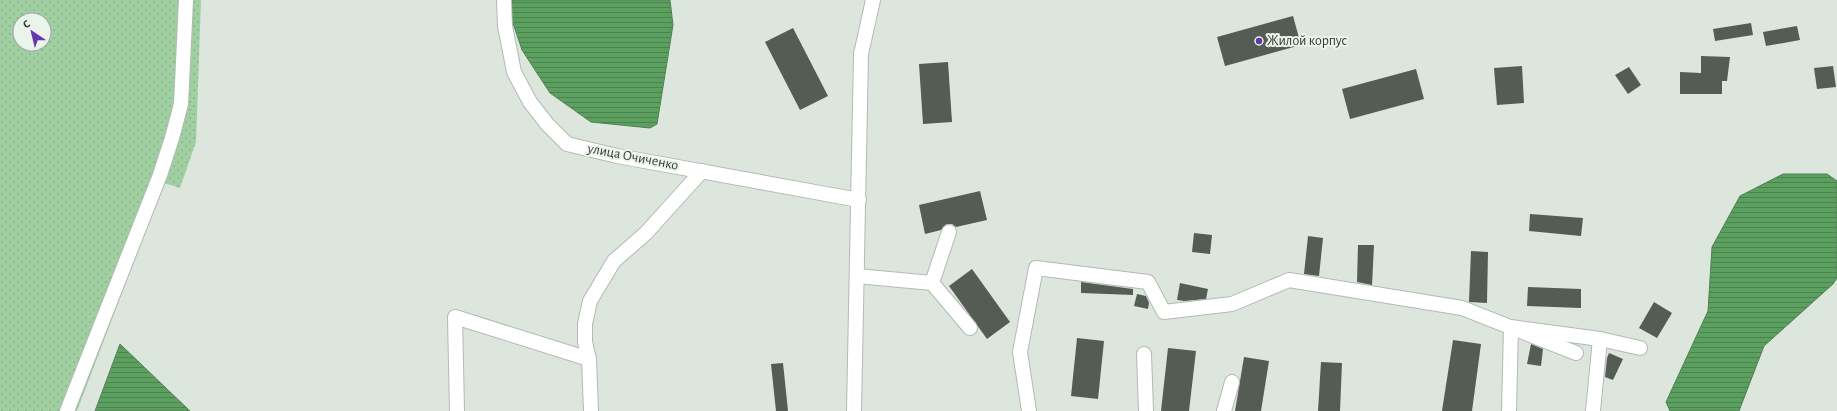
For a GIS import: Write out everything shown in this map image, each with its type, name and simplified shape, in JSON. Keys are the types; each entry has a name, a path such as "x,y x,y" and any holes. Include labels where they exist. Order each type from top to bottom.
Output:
{"street":[{"path":"67,411 160,175 172,138 181,104 186,0"},
{"name":"улица Очиченко","path":"504,0 505,26 514,72 534,107 547,124 567,144 617,156 859,200"},
{"path":"854,411 861,54 874,0"},
{"path":"591,411 589,359 585,342 585,324 590,301 614,261 646,233 702,171"},
{"path":"932,283 949,232"},
{"path":"1029,411 1020,352 1036,268 1148,282 1164,312 1232,304 1289,280 1462,308 1576,353"},
{"path":"857,276 932,283 970,328"},
{"path":"458,411 455,317 589,359"},
{"path":"1511,327 1600,339 1640,348"},
{"path":"1509,411 1511,327"},
{"path":"1593,411 1600,339"},
{"path":"1144,354 1146,411"},
{"path":"1224,411 1232,382"}],"shaded area":[{"path":"0,0 201,0 196,142 180,188 164,183 77,411 0,411"},
{"path":"512,0 670,0 673,25 657,124 650,128 591,122 550,93 522,50 512,20"},
{"path":"1783,174 1827,174 1837,181 1837,278 1833,284 1764,346 1739,411 1670,411 1666,402 1708,311 1712,247 1740,196"},
{"path":"120,344 190,411 95,411"}],"building":[{"name":"Жилой корпус","path":"1293,16 1301,45 1225,66 1217,37"},
{"path":"1751,23 1753,35 1715,41 1713,29"},
{"path":"1797,26 1800,40 1766,46 1763,32"},
{"path":"793,28 828,96 800,110 765,42"},
{"path":"1701,56 1730,57 1727,81 1722,81 1722,94 1680,94 1680,72 1701,73"},
{"path":"948,62 952,122 923,124 919,64"},
{"path":"1522,66 1524,103 1497,105 1494,68"},
{"path":"1833,66 1836,87 1817,89 1814,68"},
{"path":"1629,67 1641,85 1628,94 1615,75"},
{"name":"Жилой корпус","path":"1416,69 1424,99 1350,119 1342,89"},
{"path":"980,191 987,220 956,227 952,224 947,224 941,230 925,234 919,205"},
{"path":"1530,214 1583,218 1581,236 1529,231"},
{"path":"1194,233 1212,235 1210,254 1192,252"},
{"path":"1308,236 1323,238 1319,276 1304,274"},
{"path":"1358,245 1374,245 1372,285 1357,282"},
{"path":"1471,251 1488,252 1487,303 1469,302"},
{"path":"972,269 1010,322 987,339 949,286"},
{"path":"1081,282 1133,289 1133,295 1081,293"},
{"path":"1180,283 1208,289 1206,299 1184,301 1177,300"},
{"path":"1528,287 1581,289 1581,308 1527,306"},
{"path":"1137,294 1146,296 1149,303 1148,309 1134,306"},
{"path":"1654,302 1672,313 1657,338 1639,328"},
{"path":"1077,338 1104,341 1098,399 1071,396"},
{"path":"1453,340 1481,344 1472,411 1442,411"},
{"path":"1531,344 1543,349 1541,366 1527,364"},
{"path":"1168,348 1196,351 1189,411 1161,411"},
{"path":"1609,353 1623,359 1613,380 1605,377"},
{"path":"1244,357 1269,361 1261,411 1235,411"},
{"path":"1321,362 1342,363 1340,411 1318,411"},
{"path":"783,363 788,411 776,411 771,364"}],"place":[{"name":"Жилой корпус","path":"1259,41"}]}
